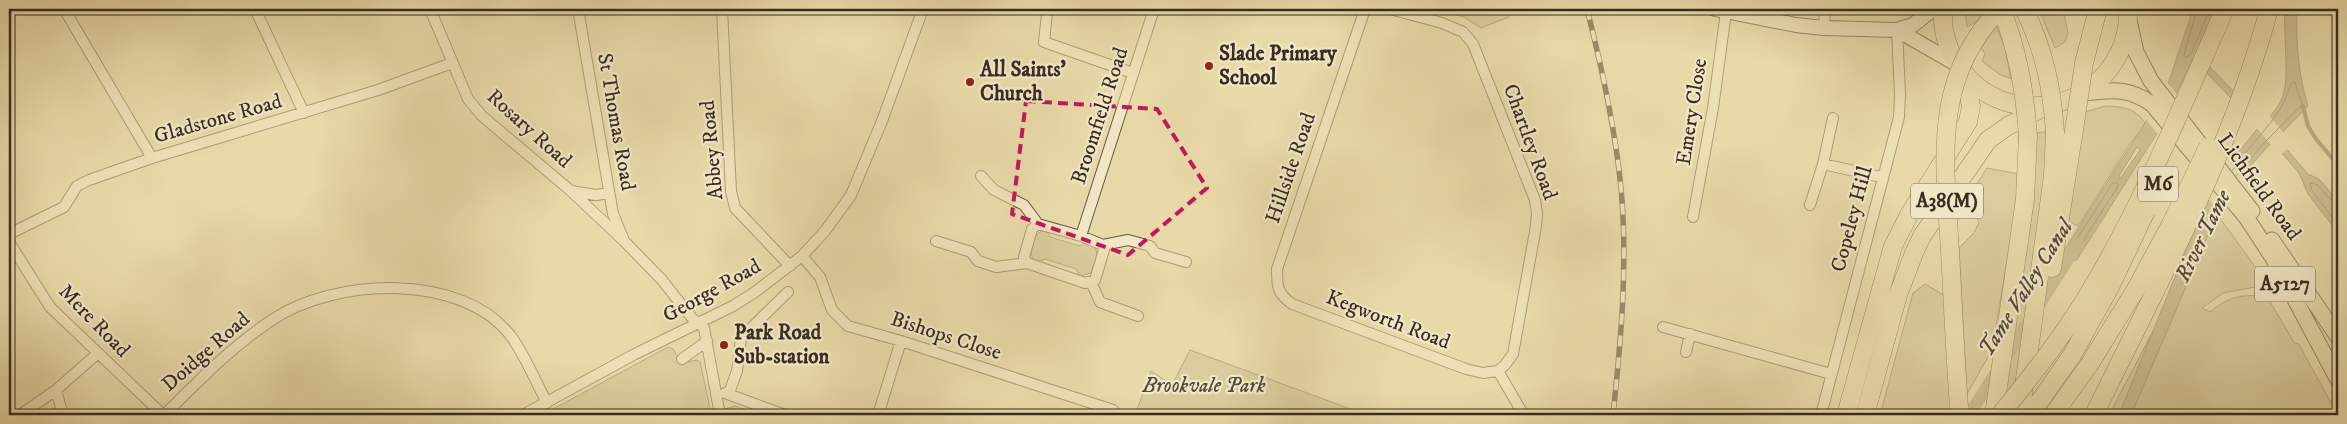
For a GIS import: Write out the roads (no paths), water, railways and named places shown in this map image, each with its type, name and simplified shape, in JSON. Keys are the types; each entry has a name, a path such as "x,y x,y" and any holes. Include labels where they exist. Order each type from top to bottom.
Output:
{"highway":[{"path":"1846,415 1888,264 1901,229 1968,122 1971,106 1961,68 1945,34 1943,9"},
{"name":"A38(M)","path":"1994,415 2025,199 2028,136 2020,70 2000,9"},
{"name":"A38(M)","path":"1960,415 1945,130 1952,92 1962,64 1976,38 2000,9"},
{"path":"2020,415 2053,176 2055,132 2052,98 2045,60 2024,9"},
{"path":"2029,358 2044,314 2084,63 2098,9"},
{"name":"M6","path":"2000,415 2055,346 2095,284 2134,212 2226,9"},
{"name":"M6","path":"2030,415 2072,355 2128,252 2238,9"},
{"name":"M6","path":"2053,415 2089,365 2136,289 2171,224 2208,146 2268,9"},
{"name":"M6","path":"2094,415 2176,252 2246,82 2268,9"},
{"path":"1961,68 1980,88 2001,100 2023,106 2046,106 2062,103 2084,93 2096,84 2116,61 2127,32 2128,13"},
{"path":"1865,415 1906,272 1922,236 1988,140 2008,126 2046,106"},
{"path":"1841,415 1854,384"}],"main road":[{"name":"A5127","path":"2128,13 2138,57 2156,97"},
{"name":"A5127","path":"2084,93 2127,91 2156,97"},
{"name":"Lichfield Road","path":"2156,97 2235,195 2338,338"},
{"name":"Lichfield Road","path":"2235,195 2246,217 2273,258 2338,380"}],"street":[{"path":"64,9 152,158"},
{"path":"254,9 304,113"},
{"name":"Rosary Road","path":"430,9 468,99 482,116 571,191 624,241 662,280 692,318 704,328 720,415"},
{"name":"St Thomas Road","path":"578,9 613,214 624,241"},
{"name":"Abbey Road","path":"722,9 731,191 735,208 790,266"},
{"name":"George Road","path":"523,415 698,322 733,306 802,256 825,231 851,195 882,120 923,9"},
{"name":"Broomfield Road","path":"1082,236 1154,9"},
{"name":"Hillside Road","path":"1277,283 1277,269 1365,9"},
{"name":"Chartley Road","path":"1390,9 1442,23 1463,32 1473,44 1535,200 1536,226 1513,354 1506,365 1498,371"},
{"path":"1824,28 1825,9"},
{"path":"1720,10 1824,28 1897,30 1913,25 1934,9"},
{"name":"Emery Close","path":"1692,217 1713,108 1720,10"},
{"path":"1047,13 1044,42 1133,73"},
{"path":"1897,30 1961,68"},
{"name":"Copeley Hill","path":"1821,415 1900,109 1897,30"},
{"name":"Gladstone Road","path":"9,234 64,207 77,186 152,158 378,90 452,63"},
{"path":"1810,205 1823,164 1833,118"},
{"path":"1823,164 1881,177"},
{"path":"981,176 994,190 1024,205 1038,224 1082,236 1103,245 1128,240 1150,246 1154,253 1186,262"},
{"name":"Rosary Road","path":"571,191 596,194 610,193"},
{"path":"1027,263 1024,256 1029,238 1032,228 1038,224"},
{"path":"936,241 971,252 978,261 996,267 1027,263 1085,283 1095,280 1104,250 1103,245"},
{"name":"Mere Road","path":"9,242 50,307 97,354 164,415"},
{"name":"Bishops Close","path":"802,256 820,277 832,310 848,326 901,341 1112,413"},
{"path":"1091,282 1100,302 1138,316"},
{"name":"Kegworth Road","path":"1277,283 1281,296 1292,304 1466,370 1483,373 1498,371"},
{"name":"Doidge Road","path":"164,415 231,350 273,319 321,299 379,289 430,290 476,308 496,322 513,339 547,403"},
{"path":"729,393 737,371 741,338 788,292"},
{"path":"1663,326 1831,374"},
{"path":"1686,352 1690,334"},
{"path":"878,415 901,341"},
{"path":"682,359 707,342"},
{"path":"20,415 56,390 97,354"},
{"path":"1498,371 1522,412"},
{"path":"56,390 62,415"},
{"path":"716,392 729,393 785,415"}],"water":[{"name":"River Tame","path":"2193,9 2215,9 2196,52 2264,123 2282,98 2286,80 2285,9 2297,9 2298,58 2308,106 2277,138 2308,174 2319,179 2338,201 2338,233 2308,194 2299,173 2272,142 2246,171 2217,214 2131,415 2119,415 2207,198 2236,155 2259,127 2193,59 2156,135 2076,261 2063,252 2145,123 2169,81","holes":["2137,147 2140,150 2120,179 2119,176"]}],"waterway":[{"path":"2303,106 2308,126 2316,139 2338,165"},
{"name":"Tame Valley Canal","path":"1969,415 2078,244"}],"railway":[{"path":"1587,9 1612,120 1623,216 1623,302 1613,415"}],"place":[{"name":"Slade Primary School","path":"1209,66"},
{"name":"All Saints' Church","path":"970,82"},
{"name":"Park Road Sub-station","path":"724,345"}],"park label":[{"name":"Brookvale Park","path":"1204,386"}]}
